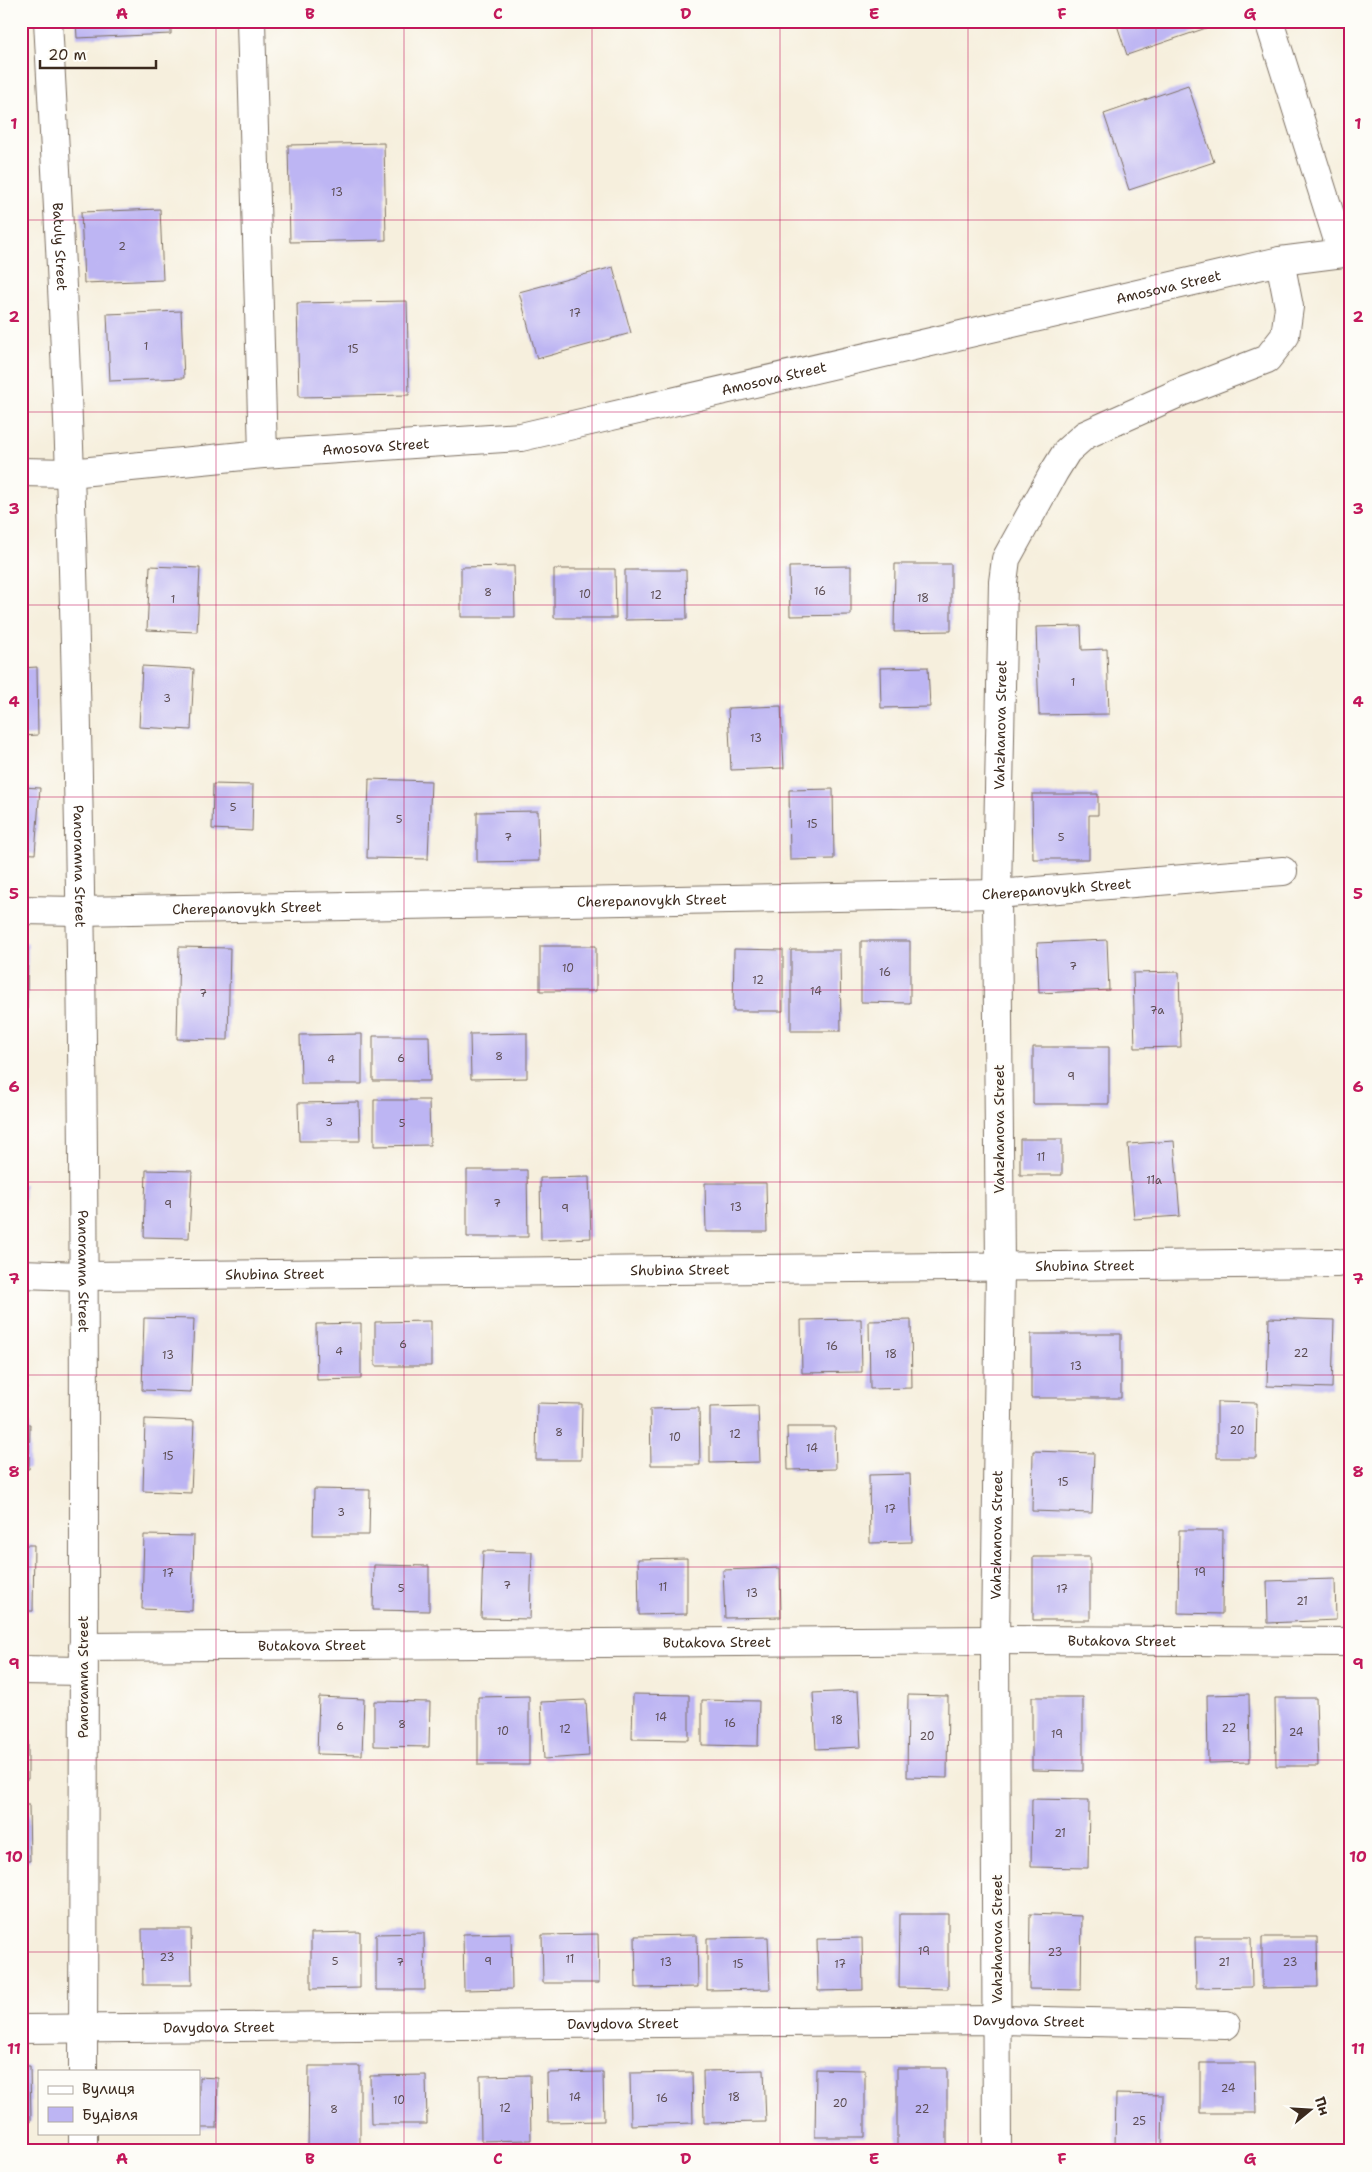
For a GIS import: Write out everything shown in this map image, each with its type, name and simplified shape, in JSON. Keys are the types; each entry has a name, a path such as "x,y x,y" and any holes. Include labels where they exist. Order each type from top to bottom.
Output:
{"street":[{"name":"Batuly Street","path":"48,21 70,473"},
{"path":"251,21 263,454"},
{"path":"1268,21 1346,252"},
{"name":"Amosova Street","path":"21,472 70,473 263,454 521,437 1280,261 1346,252"},
{"name":"Vahzhanova Street","path":"997,2151 996,1640 1000,1267 997,894 1003,582 1006,559 1067,451 1085,435 1181,392 1267,360 1285,336 1289,307 1280,261"},
{"name":"Panoramna Street","path":"70,473 84,1276 83,2070"},
{"name":"Cherepanovykh Street","path":"21,910 79,912 997,894 1283,871"},
{"name":"Shubina Street","path":"21,1274 84,1276 1337,1263"},
{"name":"Butakova Street","path":"21,1670 83,1659 996,1640 1351,1642"},
{"name":"Davydova Street","path":"21,2029 997,2020 1226,2026"},
{"path":"83,2134 83,2151"}],"building":[{"path":"76,21 171,21 171,34 77,38"},
{"path":"1210,21 1212,26 1127,55 1116,22"},
{"path":"1188,85 1214,162 1129,190 1104,114"},
{"path":"384,143 386,240 290,242 288,145"},
{"path":"160,209 163,280 84,283 81,212"},
{"path":"613,267 631,333 537,359 519,292"},
{"path":"407,301 409,395 299,397 297,303"},
{"path":"181,311 184,378 110,381 107,314"},
{"path":"895,564 951,564 951,631 894,632"},
{"path":"150,566 200,568 197,632 147,630"},
{"path":"514,566 515,617 461,617 461,567"},
{"path":"851,566 851,615 790,616 789,567"},
{"path":"554,569 615,569 616,618 554,618"},
{"path":"625,570 686,570 687,619 625,620"},
{"path":"1081,626 1082,650 1107,649 1109,714 1039,715 1036,627"},
{"path":"142,666 194,669 191,730 139,727"},
{"path":"37,667 38,735 21,736 21,668"},
{"path":"928,667 930,707 881,708 880,668"},
{"path":"781,706 784,768 731,770 728,708"},
{"path":"369,779 431,781 428,859 367,858"},
{"path":"213,784 253,785 252,831 212,829"},
{"path":"21,787 40,788 35,854 21,853"},
{"path":"833,789 834,859 790,860 789,790"},
{"path":"1032,794 1098,794 1098,815 1089,815 1089,859 1033,859"},
{"path":"538,811 539,861 477,862 477,812"},
{"path":"1107,940 1109,990 1039,993 1037,943"},
{"path":"861,941 910,941 910,1003 861,1002"},
{"path":"21,943 28,943 27,1011 21,1011"},
{"path":"540,946 596,946 596,991 540,991"},
{"path":"179,947 230,948 228,1040 177,1039"},
{"path":"734,949 783,950 783,1011 733,1011"},
{"path":"791,950 840,950 841,1031 791,1031"},
{"path":"1179,972 1181,1047 1135,1048 1133,973"},
{"path":"527,1033 527,1078 471,1079 470,1034"},
{"path":"362,1034 362,1084 301,1084 300,1035"},
{"path":"373,1036 429,1036 430,1081 373,1081"},
{"path":"1033,1047 1109,1047 1109,1104 1033,1104"},
{"path":"374,1100 429,1100 430,1145 374,1146"},
{"path":"359,1102 360,1141 299,1141 298,1103"},
{"path":"1020,1139 1062,1139 1062,1175 1020,1175"},
{"path":"1174,1141 1180,1216 1134,1219 1128,1144"},
{"path":"146,1170 192,1171 189,1238 144,1237"},
{"path":"467,1170 527,1170 528,1237 467,1237"},
{"path":"589,1177 591,1238 541,1240 540,1178"},
{"path":"705,1183 766,1183 767,1232 706,1232"},
{"path":"21,1184 25,1184 23,1229 21,1229"},
{"path":"144,1318 194,1319 191,1392 142,1390"},
{"path":"1269,1318 1334,1320 1332,1388 1267,1386"},
{"path":"861,1319 862,1372 802,1373 801,1320"},
{"path":"911,1320 912,1388 870,1389 869,1321"},
{"path":"21,1321 29,1321 27,1388 21,1388"},
{"path":"431,1321 431,1366 375,1366 375,1322"},
{"path":"361,1323 361,1379 317,1380 316,1324"},
{"path":"1031,1334 1121,1334 1121,1398 1031,1398"},
{"path":"1217,1402 1257,1403 1256,1458 1217,1458"},
{"path":"537,1403 582,1404 581,1460 536,1460"},
{"path":"758,1406 760,1462 710,1463 710,1407"},
{"path":"699,1408 700,1465 651,1465 650,1409"},
{"path":"145,1419 194,1421 191,1493 143,1491"},
{"path":"21,1424 30,1424 29,1469 21,1469"},
{"path":"787,1427 835,1427 836,1469 788,1470"},
{"path":"1033,1451 1094,1453 1092,1513 1032,1511"},
{"path":"910,1474 912,1542 870,1543 869,1475"},
{"path":"314,1489 370,1490 369,1535 313,1535"},
{"path":"1179,1530 1223,1530 1222,1614 1178,1613"},
{"path":"144,1535 194,1536 192,1611 142,1609"},
{"path":"21,1545 34,1545 33,1611 21,1611"},
{"path":"483,1551 532,1552 530,1619 481,1618"},
{"path":"1033,1557 1090,1557 1090,1620 1033,1620"},
{"path":"687,1558 687,1614 639,1615 638,1559"},
{"path":"374,1565 429,1566 429,1611 373,1610"},
{"path":"780,1568 781,1617 725,1618 723,1570"},
{"path":"1335,1579 1336,1620 1268,1623 1267,1581"},
{"path":"858,1691 861,1747 816,1749 813,1693"},
{"path":"633,1694 689,1695 689,1740 632,1739"},
{"path":"1249,1694 1250,1762 1208,1763 1207,1695"},
{"path":"908,1695 948,1696 947,1778 907,1777"},
{"path":"529,1696 529,1765 478,1765 478,1697"},
{"path":"319,1697 364,1699 362,1755 317,1754"},
{"path":"1032,1697 1083,1697 1083,1771 1032,1770"},
{"path":"1275,1698 1316,1698 1318,1766 1276,1766"},
{"path":"21,1700 28,1700 28,1779 21,1779"},
{"path":"586,1700 589,1756 544,1759 541,1702"},
{"path":"702,1700 759,1701 758,1746 702,1745"},
{"path":"374,1701 430,1702 429,1747 374,1746"},
{"path":"1032,1799 1089,1800 1088,1868 1031,1867"},
{"path":"21,1805 29,1805 30,1861 21,1861"},
{"path":"900,1914 948,1914 948,1989 899,1988"},
{"path":"1030,1914 1082,1916 1081,1990 1029,1989"},
{"path":"142,1929 191,1929 192,1985 143,1985"},
{"path":"360,1932 360,1988 311,1989 311,1933"},
{"path":"424,1933 425,1990 376,1990 376,1934"},
{"path":"511,1933 512,1989 464,1990 463,1934"},
{"path":"598,1934 599,1983 543,1983 542,1935"},
{"path":"697,1935 698,1987 636,1988 635,1936"},
{"path":"768,1937 770,1989 707,1990 707,1938"},
{"path":"1195,1937 1251,1937 1252,1987 1196,1988"},
{"path":"1262,1937 1317,1937 1318,1987 1262,1988"},
{"path":"862,1938 863,1990 818,1991 817,1939"},
{"path":"1200,2063 1255,2063 1256,2113 1200,2113"},
{"path":"21,2066 30,2066 31,2122 21,2122"},
{"path":"309,2066 360,2066 360,2151 308,2151"},
{"path":"897,2068 947,2068 947,2151 897,2151"},
{"path":"816,2069 865,2070 865,2137 815,2137"},
{"path":"764,2070 766,2122 704,2123 703,2071"},
{"path":"603,2072 604,2121 548,2122 547,2073"},
{"path":"692,2072 693,2123 631,2125 630,2073"},
{"path":"426,2075 427,2124 371,2124 370,2076"},
{"path":"530,2075 531,2140 481,2141 480,2076"},
{"path":"200,2077 218,2078 217,2128 200,2128"},
{"path":"1116,2094 1163,2095 1162,2148 1115,2148"}]}
